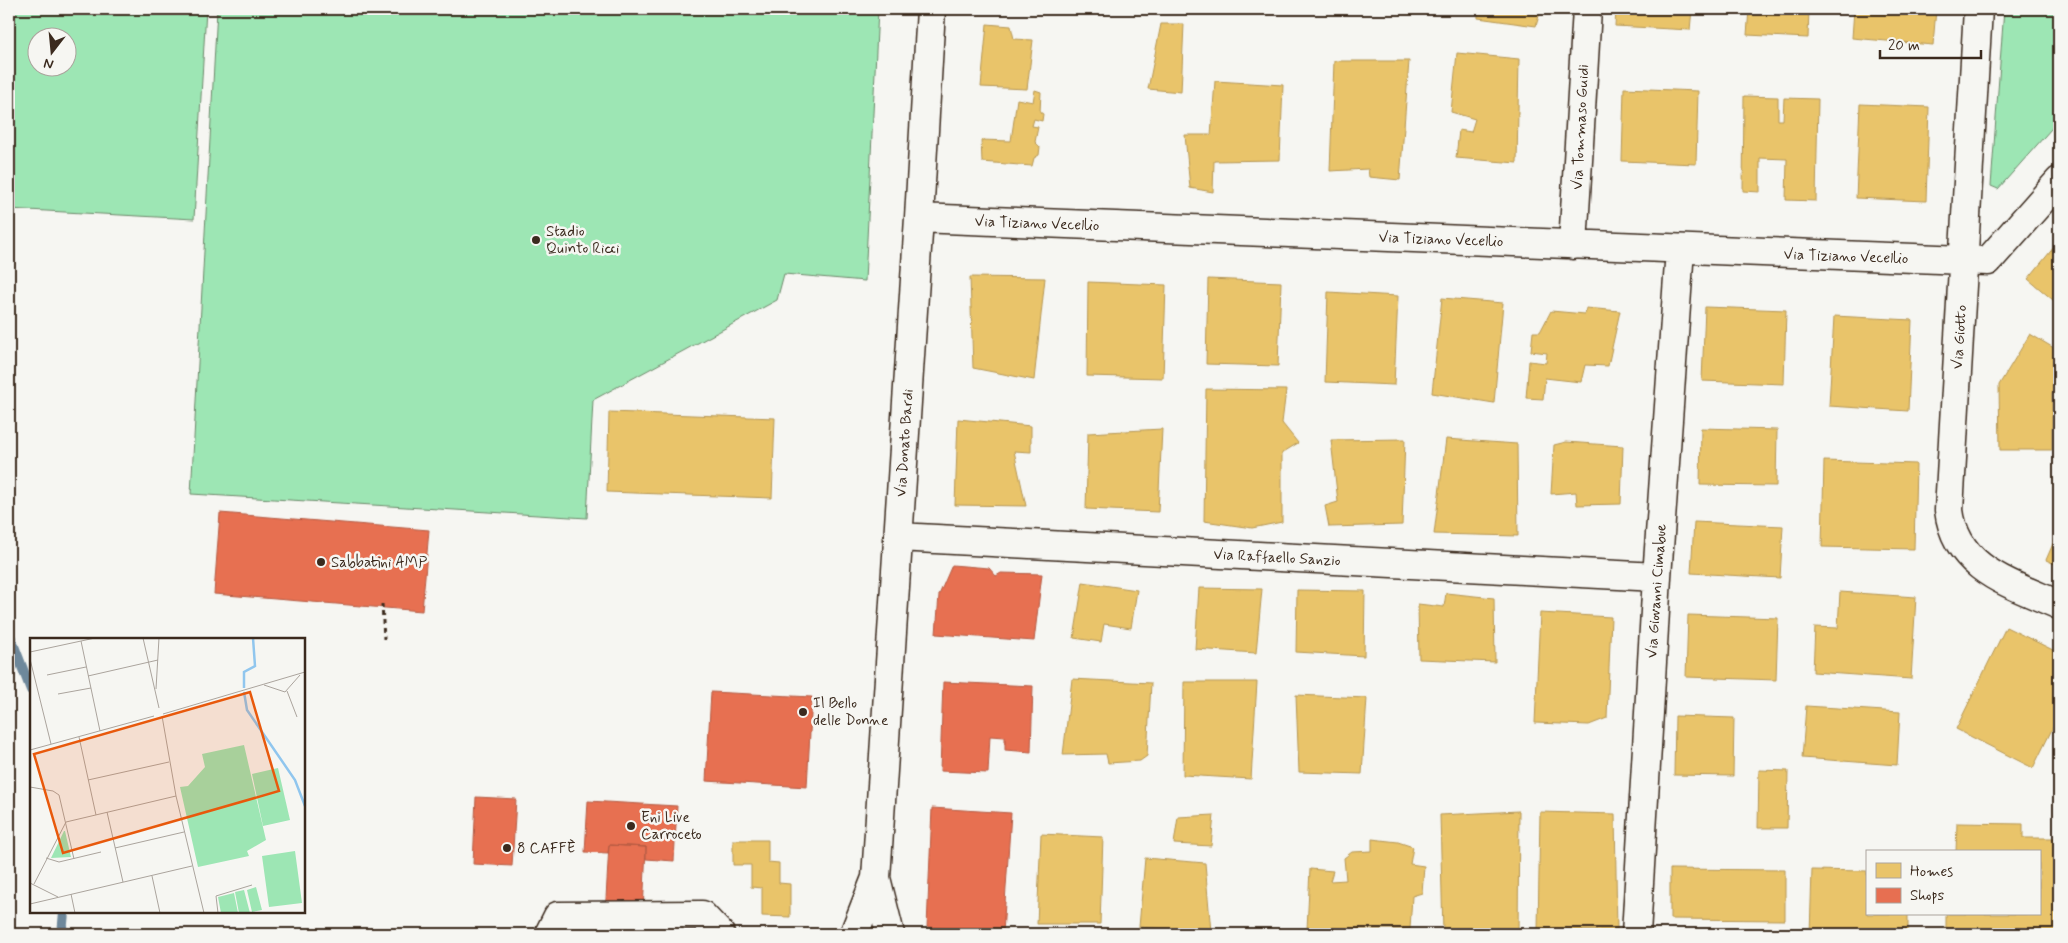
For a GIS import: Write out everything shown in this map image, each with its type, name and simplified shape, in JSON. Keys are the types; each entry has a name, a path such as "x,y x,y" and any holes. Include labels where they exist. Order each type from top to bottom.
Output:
{"street":[{"name":"Via Donato Bardi","path":"890,934 876,878 919,218 930,9"},
{"name":"Via Tommaso Guidi","path":"1573,245 1587,9"},
{"name":"Via Giotto","path":"1978,9 1948,510 1950,522 1958,542 1965,552 1984,570 2006,582 2059,605"},
{"name":"Via Tiziano Vecellio","path":"919,218 1988,261 2059,182"},
{"name":"Via Giovanni Cimabue","path":"1636,934 1657,577 1680,249"},
{"name":"Via Raffaello Sanzio","path":"898,537 1657,577"},
{"name":"Via Donato Bardi","path":"854,934 876,878"},
{"path":"549,934 558,916 702,915 720,934"}],"path":[{"path":"382,604 384,639"}],"green space":[{"path":"9,9 206,9 194,219 9,209"},
{"name":"Stadio Quinto Ricci","path":"217,9 878,9 865,281 784,274 777,300 593,400 587,518 191,494"},
{"path":"2004,9 2059,9 2059,120 1998,189 1991,186"}],"building: Homes":[{"path":"1478,9 1541,9 1536,26 1478,18"},
{"path":"1616,9 1692,9 1690,30 1615,26"},
{"path":"1749,9 1809,9 1808,38 1747,35"},
{"path":"1854,9 1936,9 1933,45 1852,38"},
{"path":"987,24 1011,26 1014,39 1033,40 1027,89 981,87"},
{"path":"1161,24 1184,24 1181,92 1148,89"},
{"path":"1457,53 1519,59 1517,163 1456,158 1459,130 1471,132 1475,119 1451,112"},
{"path":"1334,61 1409,61 1400,180 1369,177 1368,169 1330,171"},
{"path":"1215,81 1283,85 1280,160 1214,161 1213,192 1190,188 1185,135 1211,135"},
{"path":"1624,88 1698,91 1696,164 1622,161"},
{"path":"1035,90 1041,92 1040,112 1043,114 1042,121 1034,119 1032,126 1038,127 1035,142 1040,147 1039,155 1034,158 1032,166 982,162 981,140 1011,141 1017,99 1033,102"},
{"path":"1744,96 1778,97 1778,120 1783,120 1784,98 1818,99 1816,201 1786,200 1787,159 1760,158 1760,192 1743,191"},
{"path":"1860,104 1929,107 1926,201 1856,198"},
{"path":"2059,241 2059,305 2028,279"},
{"path":"970,277 1045,278 1034,380 973,368"},
{"path":"1208,279 1281,282 1278,366 1206,364"},
{"path":"1088,282 1166,285 1163,378 1087,376"},
{"path":"1328,292 1398,296 1394,385 1325,382"},
{"path":"1442,298 1503,303 1494,403 1432,393"},
{"path":"1705,307 1786,310 1784,384 1702,381"},
{"path":"1586,308 1620,311 1608,366 1585,365 1581,382 1545,378 1543,399 1526,398 1529,361 1546,363 1547,353 1531,351 1533,332 1540,332 1551,311 1585,314"},
{"path":"1834,316 1912,320 1908,411 1829,406"},
{"path":"2030,334 2059,351 2059,382 2052,394 2052,450 2000,450 1999,385"},
{"path":"1206,389 1286,390 1282,423 1298,443 1282,453 1282,522 1252,528 1204,521"},
{"path":"609,412 775,418 772,498 607,492"},
{"path":"958,419 1031,426 1031,452 1014,451 1026,506 955,505"},
{"path":"1701,428 1777,430 1776,486 1700,485"},
{"path":"1162,429 1158,512 1086,509 1088,433"},
{"path":"1405,439 1402,525 1329,527 1325,506 1338,502 1331,440"},
{"path":"1446,439 1517,444 1518,536 1434,534"},
{"path":"1566,442 1623,446 1621,504 1577,505 1576,492 1551,494 1554,445"},
{"path":"1824,461 1916,464 1914,549 1822,547"},
{"path":"1694,522 1783,526 1780,578 1691,573"},
{"path":"2059,530 2059,566 2046,560"},
{"path":"1083,582 1137,590 1131,628 1104,624 1101,642 1074,638"},
{"path":"1199,588 1262,589 1256,653 1195,649"},
{"path":"1297,590 1365,591 1364,656 1296,652"},
{"path":"1840,592 1916,597 1911,679 1813,672 1815,627 1838,628"},
{"path":"1446,593 1494,598 1495,662 1419,659 1418,604 1444,607"},
{"path":"1540,613 1611,617 1607,718 1589,725 1535,723"},
{"path":"1688,615 1778,618 1776,680 1686,677"},
{"path":"2006,627 2059,653 2059,715 2033,768 1956,729"},
{"path":"1072,679 1151,683 1147,756 1140,761 1108,763 1106,754 1063,755"},
{"path":"1184,682 1257,682 1251,779 1183,775"},
{"path":"1296,695 1367,698 1362,774 1299,772"},
{"path":"1806,706 1900,712 1897,765 1802,758"},
{"path":"1675,716 1734,718 1733,776 1674,775"},
{"path":"1759,770 1788,771 1787,828 1758,828"},
{"path":"1519,811 1518,934 1443,934 1440,815"},
{"path":"1540,812 1615,814 1617,931 1538,930"},
{"path":"1214,815 1211,846 1174,844 1178,817"},
{"path":"1957,823 2023,824 2023,838 2059,838 2059,934 1946,934 1946,916 2040,916 2040,850 1956,850"},
{"path":"1041,834 1103,837 1100,924 1037,924"},
{"path":"1372,839 1398,842 1413,847 1410,864 1424,866 1422,893 1412,896 1410,929 1307,929 1310,869 1333,871 1330,881 1346,880 1344,858 1352,852 1372,851"},
{"path":"733,840 768,840 768,862 779,863 779,883 790,884 790,917 762,916 762,888 751,887 751,865 733,865"},
{"path":"1145,858 1205,863 1211,932 1139,927"},
{"path":"1670,869 1785,870 1785,920 1670,919"},
{"path":"1812,870 1866,871 1866,916 1908,916 1908,934 1810,934"}],"building: Shops":[{"name":"Sabbatini AMP","path":"220,513 429,530 422,611 214,594"},
{"path":"952,565 989,568 996,576 1001,573 1042,574 1034,641 936,634 939,595"},
{"path":"943,682 1033,686 1031,752 1005,750 1005,737 990,736 988,773 940,771"},
{"path":"711,692 812,697 807,787 706,781"},
{"path":"476,797 516,799 512,866 473,864"},
{"name":"Eni Live Carroceto","path":"588,801 677,806 674,861 646,859 646,847 609,845 608,853 585,852"},
{"path":"932,808 1011,813 1003,933 927,927"},
{"name":"Eni Live Carroceto","path":"609,845 646,847 642,934 604,934"}],"waterway":[{"path":"9,633 30,687"},
{"path":"62,934 64,913"}],"place":[{"name":"Stadio Quinto Ricci","path":"536,240"},
{"name":"Sabbatini AMP","path":"321,562"},
{"name":"Il Bello delle Donne","path":"803,712"},
{"name":"Eni Live Carroceto","path":"631,826"},
{"name":"8 CAFFÈ","path":"507,848"}]}
